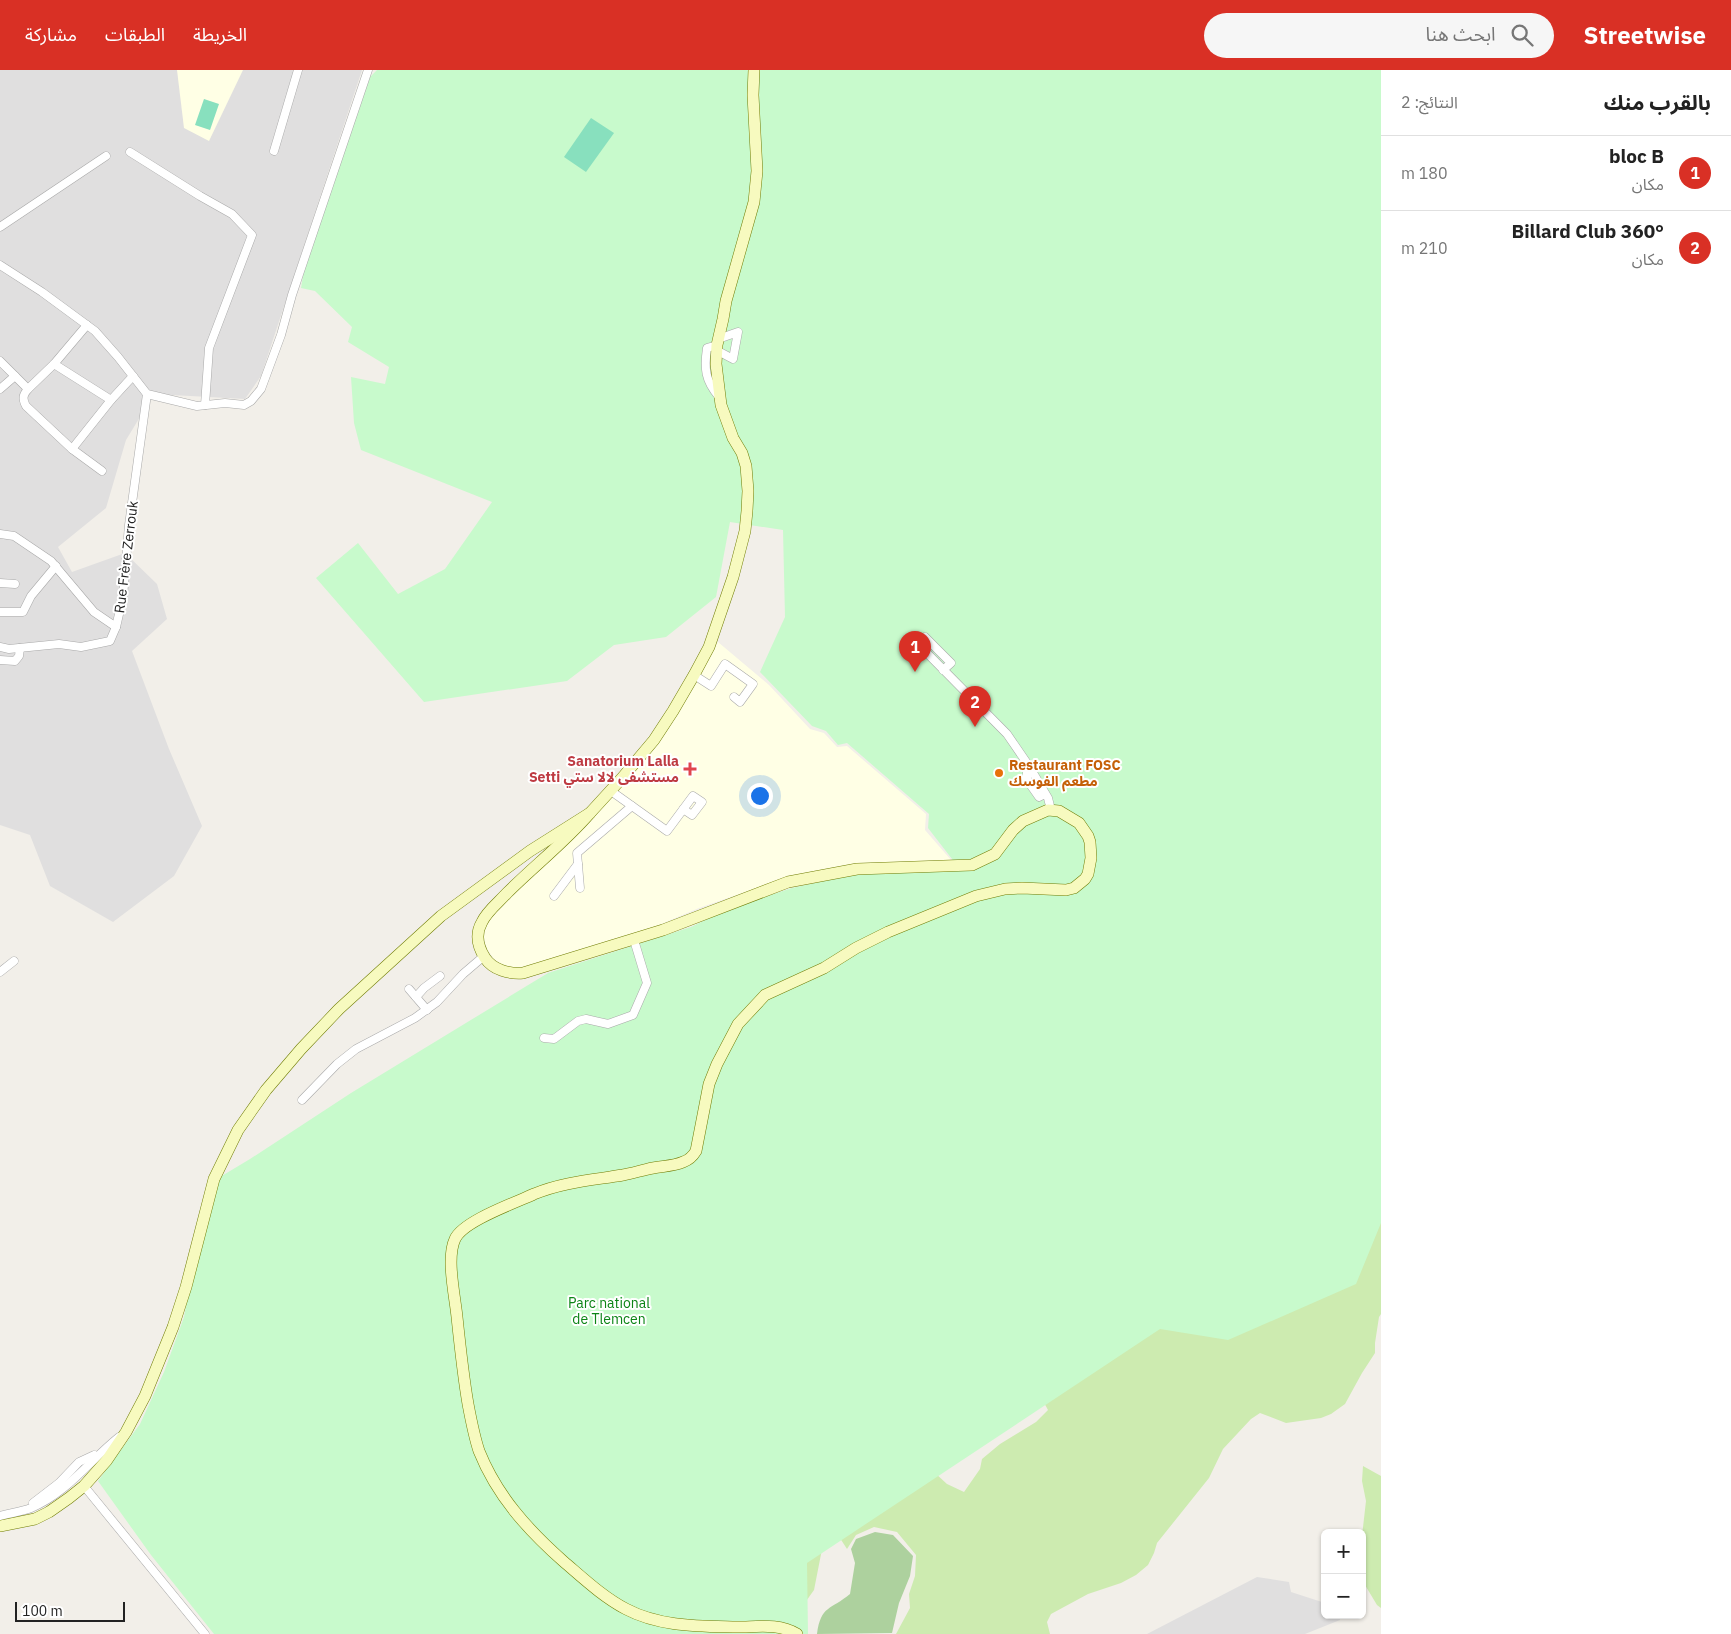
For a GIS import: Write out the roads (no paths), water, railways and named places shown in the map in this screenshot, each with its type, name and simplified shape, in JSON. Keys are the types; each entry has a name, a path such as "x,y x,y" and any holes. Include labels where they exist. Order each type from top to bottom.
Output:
{"main road":[{"path":"754,70 757,171 754,202 726,301 717,345 716,376 719,397 725,419 742,453 746,466 748,492 745,531 733,577 708,647 694,675 654,740 590,813 486,915 478,932 478,940 484,956 488,962 508,973 523,973 634,940 788,882 863,869 972,865 995,854 1013,830 1023,822 1042,812 1051,810 1059,811 1080,823 1088,836 1092,850 1090,867 1088,874 1080,884 1066,890 1005,889 976,896 888,932 856,948 824,968 765,995 738,1024 717,1064 710,1084 696,1150 693,1156 679,1164 579,1181 546,1189 477,1220 459,1233 453,1245 452,1268 465,1385 480,1452 497,1486 521,1520 534,1534 586,1581 608,1598 632,1612 653,1620 681,1625 781,1627 797,1634"},
{"path":"4,1526 28,1522 61,1504 84,1486 107,1460 126,1432 145,1396 173,1327 191,1269 214,1178 238,1130 261,1097 300,1049 339,1008 441,916 530,851 590,813"}],"street":[{"path":"274,151 298,70"},
{"path":"1,268 42,292 95,331 147,394 197,406 225,403 244,405 251,401 261,389 281,335 292,295 368,70"},
{"path":"130,152 232,214 252,235 210,348 204,405"},
{"path":"0,227 106,156"},
{"path":"87,325 54,364 28,388 23,395 23,401 72,449 102,471"},
{"path":"0,361 28,388"},
{"path":"54,364 111,400"},
{"path":"0,389 15,376"},
{"path":"72,449 133,376"},
{"name":"Rue Frère Zerrouk","path":"0,534 14,536 51,561 94,612 116,627 124,597 129,525 147,394"},
{"path":"0,612 23,612 31,596 56,566"},
{"path":"0,582 15,584"},
{"path":"0,647 9,649 59,644 80,647 98,644 110,641 116,627"},
{"path":"0,660 15,661 19,656 20,648"},
{"path":"694,675 711,686 726,664 752,684 740,702 734,697"},
{"path":"943,670 1007,734 1031,769 1050,803 1051,810"},
{"path":"611,791 667,831 683,809"},
{"path":"580,888 576,853 632,806"},
{"path":"554,896 578,864"},
{"path":"544,1038 554,1039 578,1021 586,1019 608,1024 633,1015 648,983 634,940"},
{"path":"302,1100 337,1064 356,1049 427,1010 484,956"},
{"path":"0,972 14,961"},
{"path":"416,997 424,988 440,976"},
{"path":"408,990 427,1010"},
{"path":"0,1516 19,1511 47,1493 80,1462 99,1454 126,1432"},
{"path":"84,1486 205,1634"}],"place":[{"name":"bloc B","path":"915,672"},
{"name":"Billard Club 360°","path":"975,727"},
{"name":"Sanatorium Lalla Setti مستشفى لالا ستي","path":"690,769"},
{"name":"Restaurant FOSC مطعم الفوسك","path":"999,773"}],"park label":[{"name":"Parc national de Tlemcen","path":"609,1312"}]}
